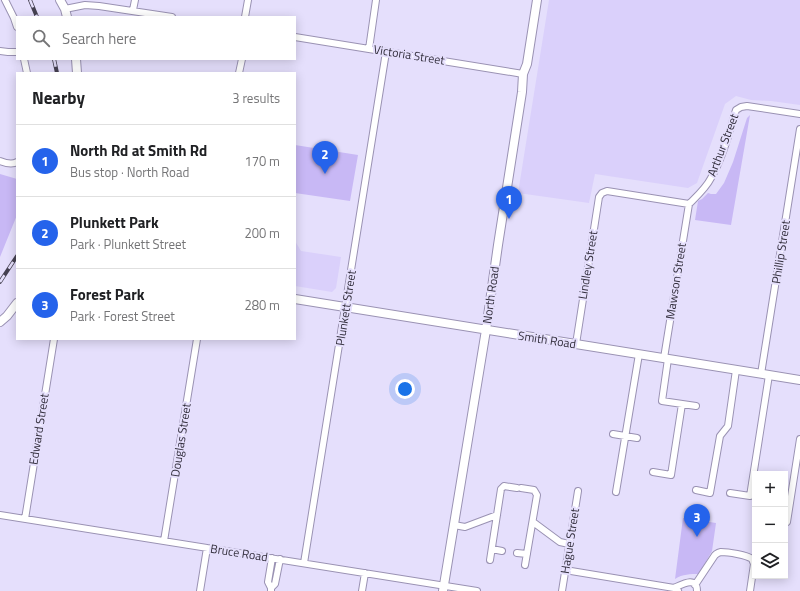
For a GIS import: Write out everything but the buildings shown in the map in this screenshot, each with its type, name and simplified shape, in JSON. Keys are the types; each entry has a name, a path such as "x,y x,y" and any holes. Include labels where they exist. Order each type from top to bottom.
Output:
{"street":[{"path":"4,0 16,23"},
{"path":"60,0 66,13 85,5 133,10 166,16"},
{"path":"133,10 134,0"},
{"path":"245,16 248,0"},
{"path":"369,49 376,0"},
{"name":"North Road","path":"443,588 486,330 521,99 523,74 527,64 537,0"},
{"name":"Victoria Street","path":"296,37 523,74"},
{"path":"0,51 16,52"},
{"name":"Plunkett Street","path":"304,563 386,52"},
{"path":"24,60 27,72"},
{"path":"76,60 77,72"},
{"path":"240,72 242,60"},
{"name":"Arthur Street","path":"689,204 711,179 724,150 736,110 741,107 748,106 800,114"},
{"name":"Phillip Street","path":"730,493 750,496 765,374 800,129"},
{"path":"0,161 14,164 16,163"},
{"name":"Lindley Street","path":"576,344 599,197 602,193 607,191 689,204"},
{"name":"Mawson Street","path":"682,404 662,401 666,358 689,204"},
{"name":"Smith Road","path":"296,299 800,380"},
{"path":"0,322 16,304"},
{"name":"Edward Street","path":"25,519 54,340"},
{"name":"Douglas Street","path":"164,541 197,340"},
{"path":"616,492 639,354"},
{"path":"696,490 710,493 720,436 728,426 736,370"},
{"path":"653,472 671,475 682,404 696,406"},
{"path":"613,434 637,438"},
{"path":"788,516 800,439"},
{"path":"490,560 501,489 504,486 534,490 537,495 525,565"},
{"name":"Hague Street","path":"562,591 578,491"},
{"name":"Bruce Road","path":"0,515 365,573 443,588 477,591"},
{"path":"454,525 465,527 497,515"},
{"path":"533,522 560,542 569,544"},
{"path":"200,591 207,548"},
{"path":"492,549 502,551"},
{"path":"565,570 676,589 684,583 689,582 693,583 696,588 715,555 726,552 748,556 752,559 754,564 750,591"},
{"path":"517,553 527,554"},
{"path":"271,590 268,582 272,558"},
{"path":"271,590 275,584 280,559"},
{"path":"362,591 365,573"}],"shaded area":[{"path":"549,0 800,0 800,105 751,100 736,96 725,104 697,183 688,188 595,174 589,203 518,193"},
{"path":"750,115 731,225 695,220 698,201 708,193 716,194 724,183 733,162 747,118"},
{"path":"296,145 358,155 350,201 296,193"},
{"path":"0,174 16,179 16,217 0,257"},
{"path":"296,243 301,251 341,257 336,288 332,292 296,286"},
{"path":"683,518 716,523 712,551 699,574 684,575 675,579"}],"railway":[{"path":"30,0 37,16"},
{"path":"54,60 57,72"},
{"path":"0,282 16,258"}],"place":[{"name":"Plunkett Park","path":"325,174"},
{"name":"North Rd at Smith Rd","path":"509,219"},
{"name":"Forest Park","path":"697,537"}]}
